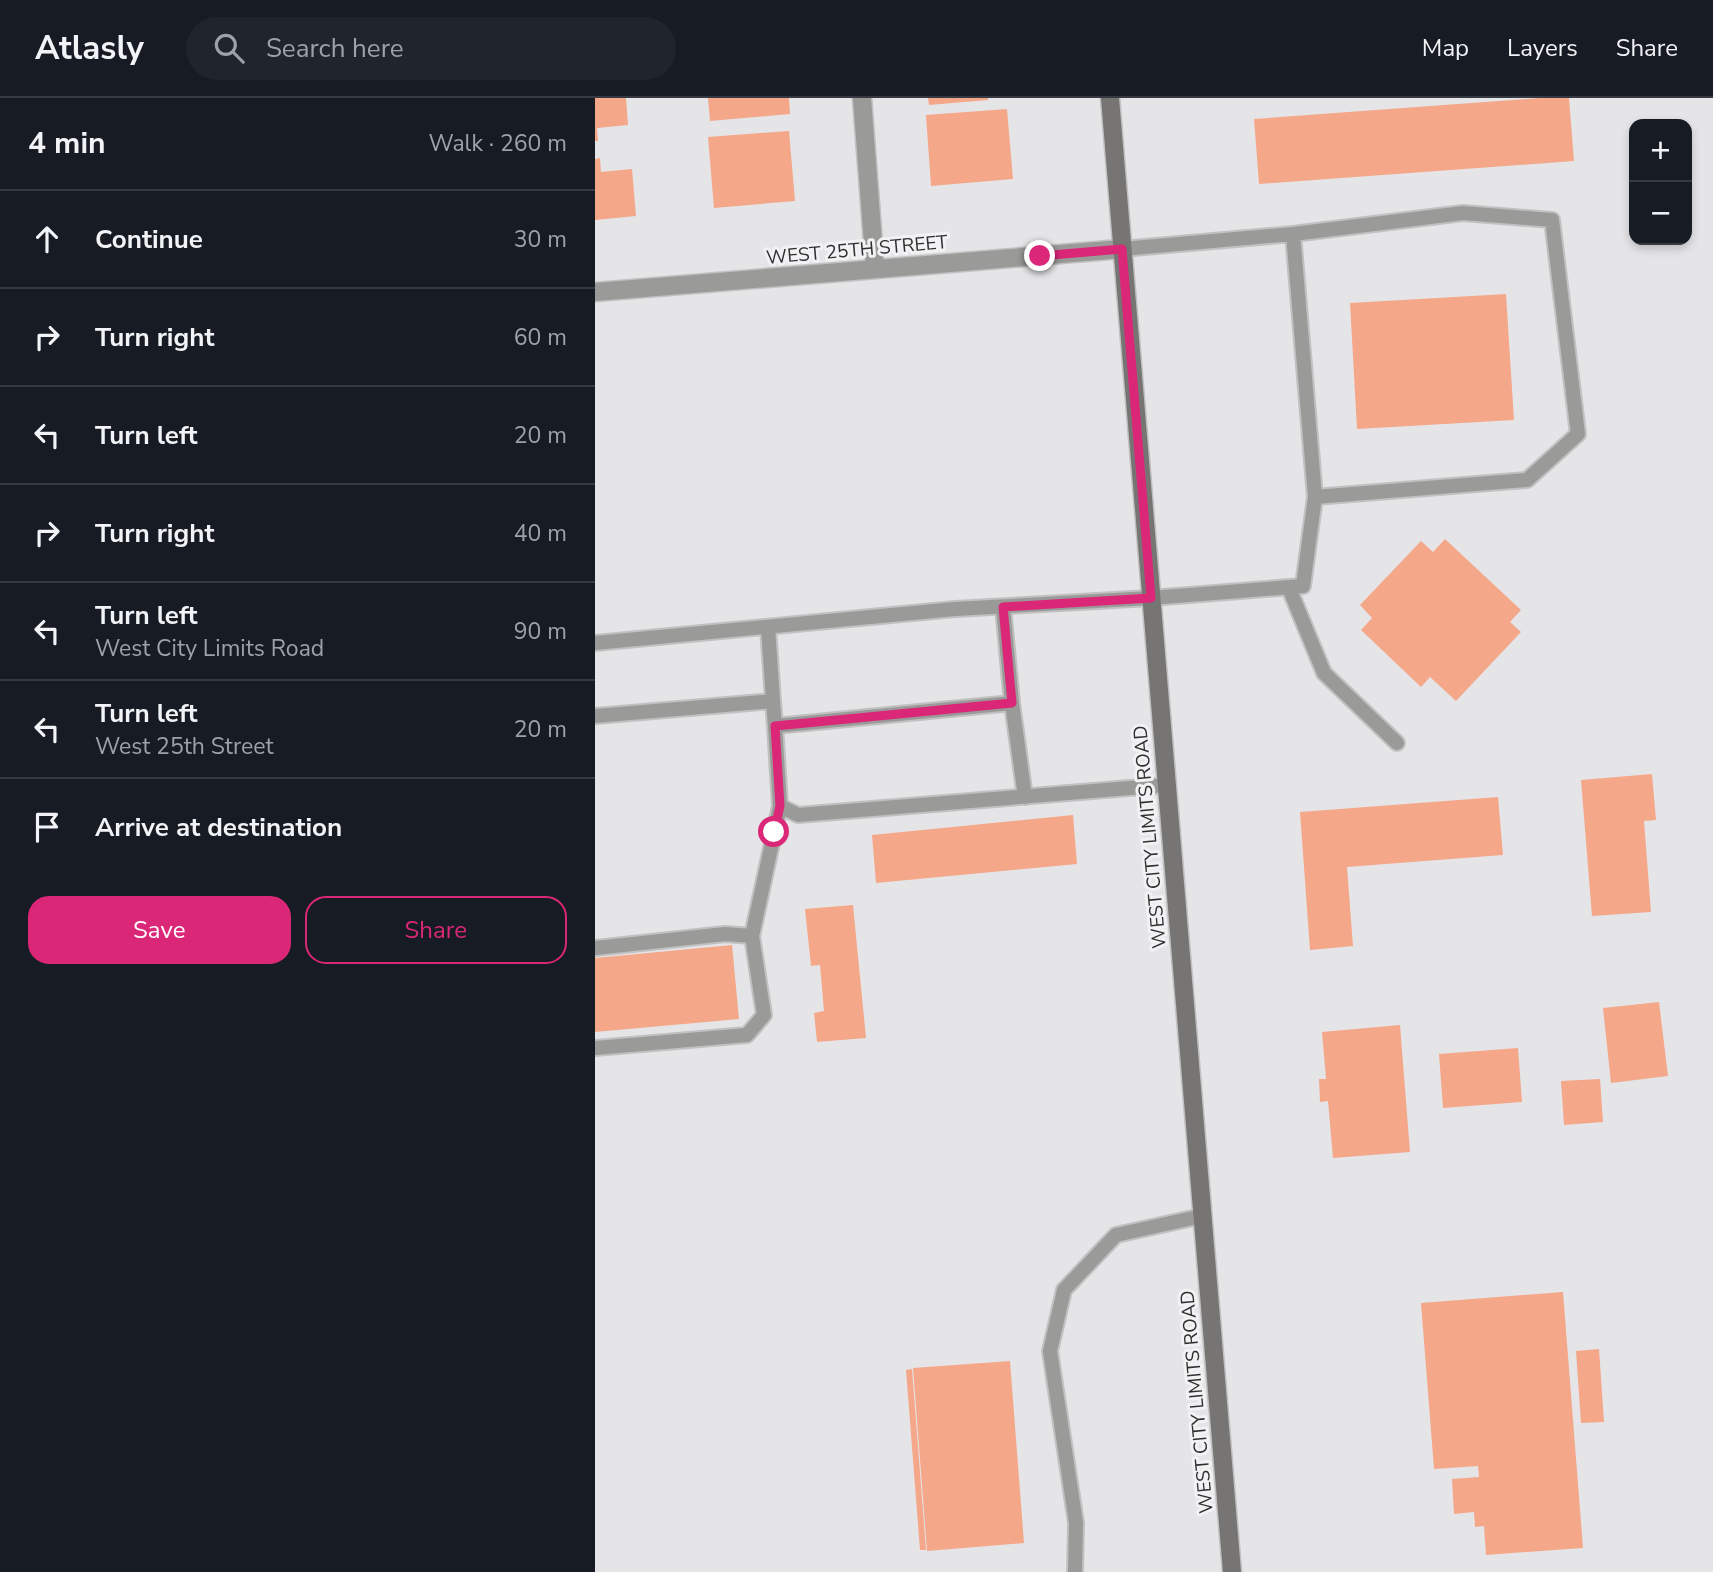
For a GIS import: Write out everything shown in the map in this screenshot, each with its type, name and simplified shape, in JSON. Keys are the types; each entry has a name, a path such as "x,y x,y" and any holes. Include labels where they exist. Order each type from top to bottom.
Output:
{"street":[{"path":"862,98 875,270"},
{"name":"WEST CITY LIMITS ROAD","path":"1110,98 1232,1572"},
{"name":"WEST 25TH STREET","path":"595,292 1122,249"}],"lane":[{"path":"1122,249 1293,234 1463,213 1552,219 1578,435 1527,480 1315,497"},
{"path":"595,643 955,609 1303,586 1315,497 1293,234"},
{"path":"1289,588 1324,673 1397,743"},
{"path":"1003,607 1012,703 1025,797"},
{"path":"595,1048 747,1035 764,1015 753,936 780,806 768,626"},
{"path":"595,716 773,701"},
{"path":"775,726 1012,703"},
{"path":"780,806 798,815 1167,785"},
{"path":"595,948 725,934 753,936"},
{"path":"1075,1572 1076,1523 1050,1351 1064,1290 1116,1235 1202,1216"}],"building":[{"path":"595,98 626,98 628,125 597,128 598,141 595,141"},
{"path":"708,98 789,98 790,114 710,121"},
{"path":"928,98 988,98 988,100 929,105"},
{"path":"1569,98 1574,161 1259,184 1254,119"},
{"path":"1007,109 1013,179 931,186 926,115"},
{"path":"789,131 795,201 714,208 708,137"},
{"path":"600,158 601,172 632,169 636,216 595,220 595,159"},
{"path":"1506,294 1514,420 1357,429 1350,303"},
{"path":"1445,539 1521,610 1510,622 1521,632 1456,701 1430,677 1421,687 1361,630 1372,618 1360,605 1421,541 1433,552"},
{"path":"1652,774 1656,820 1644,821 1651,912 1592,916 1581,780"},
{"path":"1498,797 1503,855 1347,867 1353,946 1310,950 1300,812"},
{"path":"1073,815 1077,864 876,883 872,835"},
{"path":"853,905 866,1038 817,1042 814,1013 824,1011 820,965 811,966 805,909"},
{"path":"732,945 739,1019 595,1032 595,958"},
{"path":"1659,1002 1668,1076 1611,1083 1603,1008"},
{"path":"1400,1025 1410,1152 1333,1158 1328,1101 1320,1102 1319,1079 1326,1079 1322,1032"},
{"path":"1518,1048 1522,1102 1443,1108 1439,1054"},
{"path":"1600,1079 1603,1122 1564,1125 1561,1081"},
{"path":"1563,1292 1583,1548 1486,1555 1484,1526 1475,1527 1474,1512 1454,1514 1452,1479 1479,1477 1478,1466 1434,1469 1421,1303"},
{"path":"1599,1349 1604,1422 1581,1423 1576,1351"},
{"path":"1010,1361 1024,1543 927,1551 913,1368"},
{"path":"912,1369 926,1550 920,1550 906,1370"}],"route":[{"path":"774,832 780,806 775,726 1012,703 1003,607 1151,598 1122,249 1040,256"}]}
